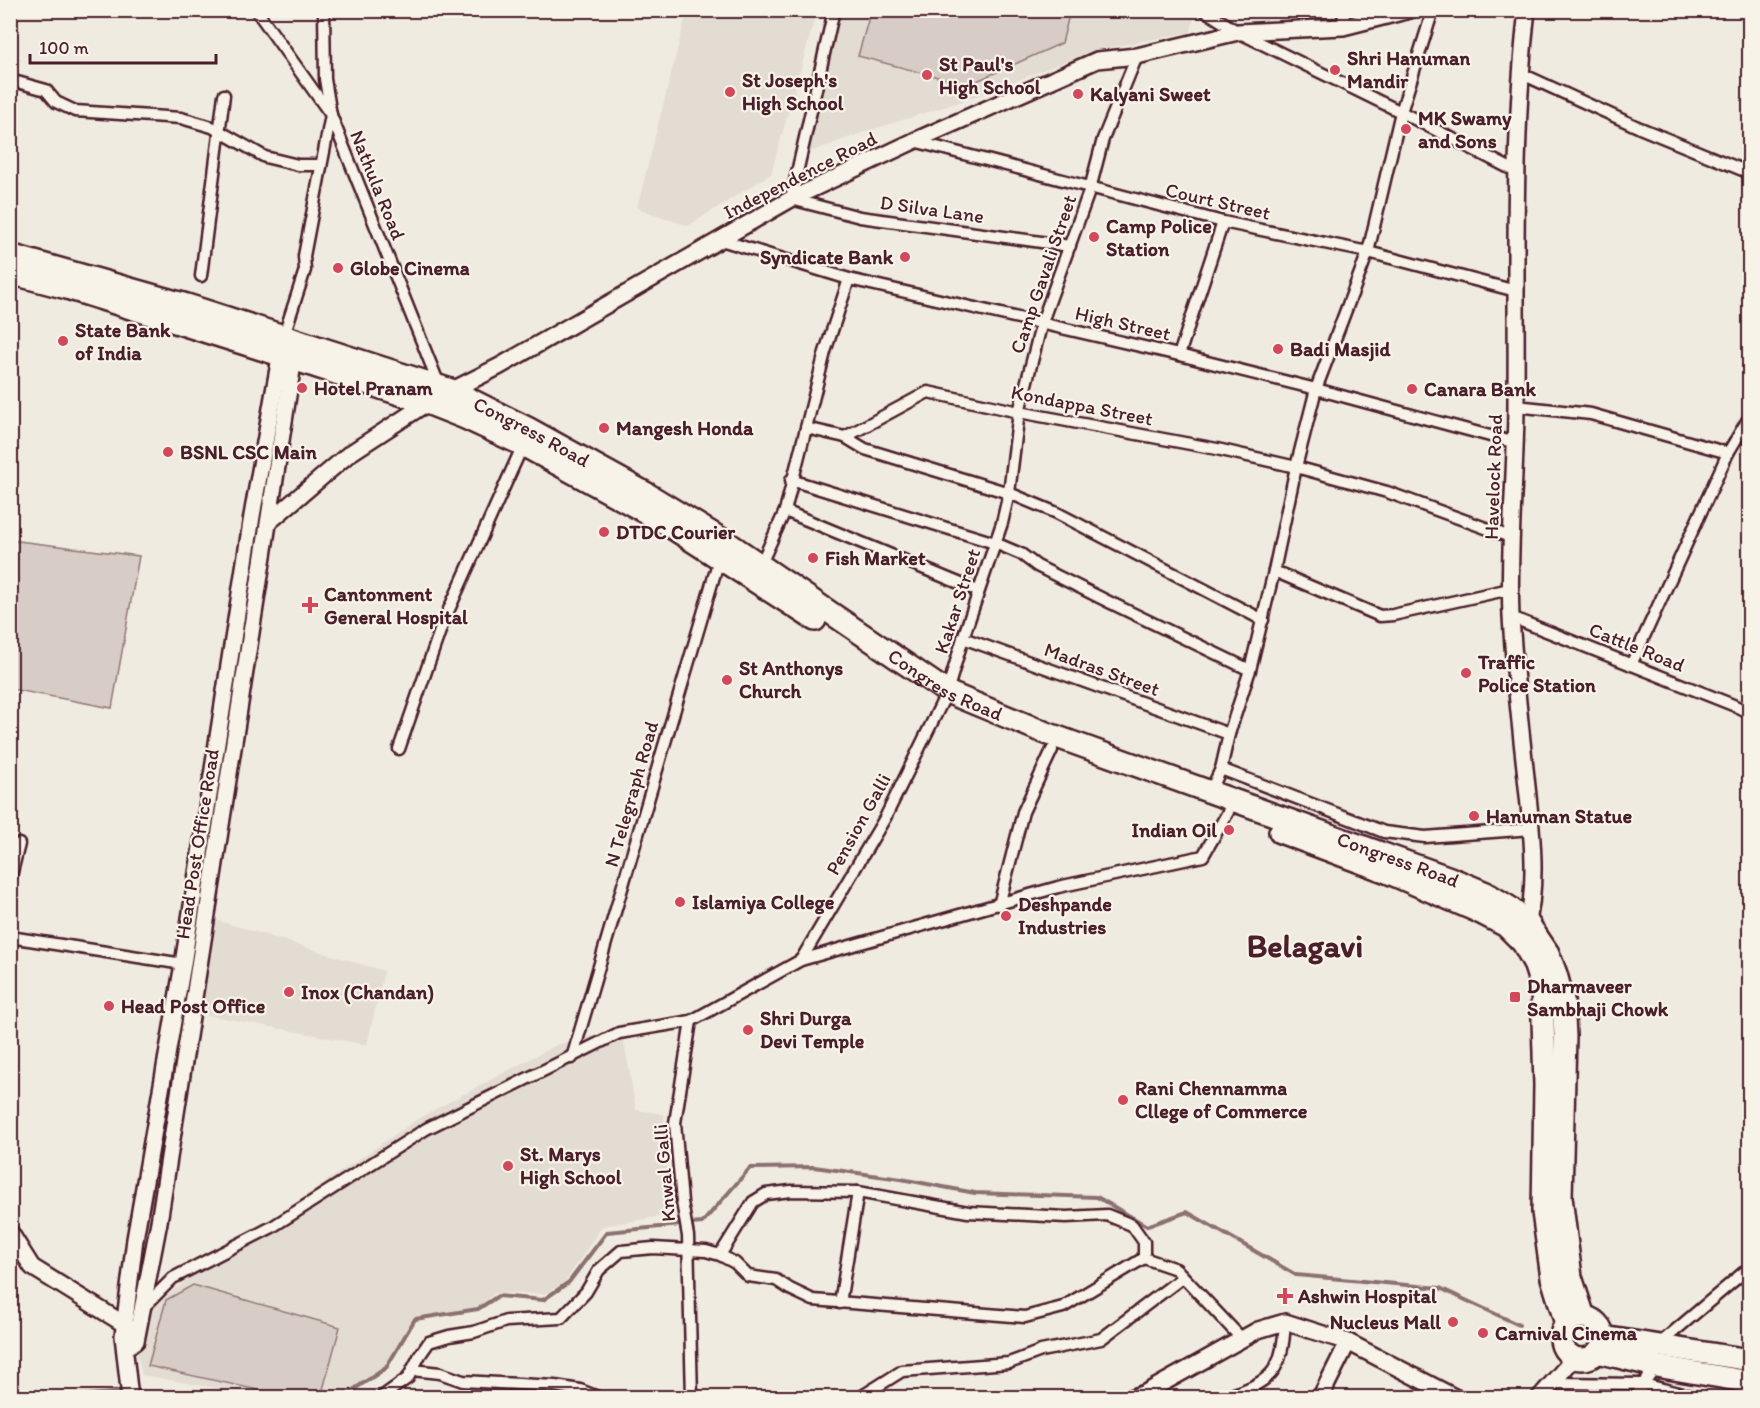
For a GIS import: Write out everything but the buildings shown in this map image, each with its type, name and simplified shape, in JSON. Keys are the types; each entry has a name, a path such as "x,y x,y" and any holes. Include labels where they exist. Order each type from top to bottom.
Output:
{"highway":[{"name":"Congress Road","path":"10,255 187,305 289,347"},
{"name":"Congress Road","path":"10,273 289,347 440,393 594,463 650,495 758,574 945,698 1052,750 1439,874 1486,893 1509,907 1525,933 1542,988 1545,1050 1543,1212 1552,1278 1575,1320"},
{"name":"Congress Road","path":"440,393 465,418 523,445 660,520 724,550"},
{"name":"Congress Road","path":"945,698 1210,792 1230,806"},
{"path":"1575,1320 1595,1321 1599,1325 1601,1344 1587,1359 1574,1358 1562,1346 1561,1339 1575,1320"},
{"path":"1601,1344 1657,1356 1749,1382"},
{"path":"1657,1356 1749,1360"}],"main road":[{"name":"Independence Road","path":"269,522 349,454 440,393 500,366 791,199 914,141 1097,60 1137,56 1238,32 1343,27 1410,10"},
{"name":"Havelock Road","path":"1525,933 1532,892 1532,829 1515,672 1510,589 1516,443 1517,172 1520,73 1527,10"},
{"name":"Head Post Office Road","path":"125,1349 136,1341 159,1222 265,549 289,347"},
{"name":"Head Post Office Road","path":"130,1397 123,1336 135,1239 183,964 248,547 289,347"},
{"path":"248,547 265,549"},
{"path":"10,1232 32,1267 124,1324"},
{"path":"1139,1396 1258,1330 1285,1322 1348,1342 1456,1398"},
{"path":"1320,1398 1348,1342"},
{"path":"1539,1398 1574,1358"}],"street":[{"name":"Nathula Road","path":"256,10 331,115 440,393"},
{"path":"289,347 305,270 304,256 331,115 324,79 324,10"},
{"path":"791,199 834,10"},
{"path":"1204,10 1238,32 1517,172"},
{"path":"1343,27 1344,10"},
{"path":"1210,792 1221,769 1229,734 1250,670 1316,389 1368,252 1401,112 1433,10"},
{"name":"Camp Gavali Street","path":"994,543 1009,493 1019,412 1042,322 1090,189 1103,139 1137,56"},
{"path":"1520,73 1640,128 1749,173"},
{"path":"10,80 46,90 56,102 75,111 181,118 212,127 265,158 298,165 321,165"},
{"path":"201,276 224,95"},
{"name":"Court Street","path":"914,141 1090,189 1223,222 1368,252 1516,291"},
{"name":"D Silva Lane","path":"791,199 860,217 1070,246"},
{"path":"1179,355 1223,222"},
{"name":"High Street","path":"721,240 849,279 1179,355 1516,443"},
{"path":"758,574 785,511 825,352 849,279"},
{"name":"Kondappa Street","path":"845,437 928,392 1019,412 1217,449 1296,467 1387,492 1513,538"},
{"path":"1516,406 1591,414 1728,453"},
{"path":"1631,664 1728,453 1749,416"},
{"path":"806,428 845,437 865,449 1009,493 1057,513 1263,620"},
{"path":"399,749 442,625 523,445"},
{"path":"791,480 994,543 1021,554 1037,566 1250,670"},
{"path":"785,511 978,591"},
{"name":"Kakar Street","path":"945,698 994,543"},
{"name":"N Telegraph Road","path":"572,1058 724,550"},
{"path":"1274,571 1380,616 1510,589"},
{"name":"Cattle Road","path":"1511,617 1749,713"},
{"name":"Madras Street","path":"963,638 1229,734"},
{"name":"Pension Galli","path":"801,960 885,818 945,698"},
{"path":"999,905 1023,812 1052,750"},
{"path":"1221,769 1384,832 1425,837 1532,829"},
{"path":"124,1324 173,1278 272,1227 426,1129 619,1033 691,1021 801,960 1058,887 1203,856 1230,806"},
{"path":"10,880 19,844"},
{"path":"10,937 183,964"},
{"name":"Knwal Galli","path":"691,1021 675,1123 689,1251 692,1398"},
{"path":"720,1255 753,1202 766,1194 791,1191 858,1192 968,1212 1066,1217 1107,1215 1132,1225 1144,1242 1144,1258"},
{"path":"840,1303 858,1192"},
{"path":"380,1398 408,1378 429,1342 506,1322 561,1317 586,1292 599,1270 621,1251 653,1248 706,1251 735,1263 748,1276 776,1280 813,1300 1025,1317 1063,1307 1144,1258"},
{"path":"1144,1258 1176,1269 1242,1339"},
{"path":"1636,1398 1657,1356 1749,1267"},
{"path":"859,1398 902,1371 1009,1363 1041,1351 1101,1339 1183,1277"},
{"path":"1223,1398 1258,1386 1272,1374 1283,1349 1285,1322"},
{"path":"412,1370 440,1373 464,1381 555,1386 580,1390 600,1398"},
{"path":"1554,1383 1642,1384 1699,1398"}],"shaded area":[{"path":"871,10 1070,11 1062,43 968,85 858,56"},
{"name":"St Paul's High School","path":"1184,10 1194,16 1191,32 1092,51 972,98 799,156 841,11"},
{"name":"St Joseph's High School","path":"687,11 817,11 771,174 688,226 637,208"},
{"path":"10,540 139,556 112,708 11,689"},
{"name":"Inox (Chandan)","path":"213,919 384,971 367,1045 196,1013"},
{"name":"St. Marys High School","path":"622,1029 636,1110 664,1114 670,1215 602,1226 565,1282 544,1294 495,1293 476,1309 411,1321 384,1371 342,1397 264,1397 142,1375 137,1354 149,1309 233,1245 419,1118 558,1044"},
{"path":"193,1285 340,1327 321,1397 290,1397 148,1366 166,1300"}],"waterway":[{"path":"341,1398 386,1368 415,1319 478,1309 498,1296 543,1300 569,1282 607,1232 702,1223 750,1168 814,1167 901,1179 975,1193 1097,1197 1147,1226 1187,1212 1296,1275 1440,1288 1519,1325"},
{"path":"74,1398 125,1392"},
{"path":"133,1392 204,1398"}],"place":[{"name":"Shri Hanuman Mandir","path":"1335,70"},
{"name":"St Paul's High School","path":"927,75"},
{"name":"St Joseph's High School","path":"730,92"},
{"name":"Kalyani Sweet","path":"1078,94"},
{"name":"MK Swamy and Sons","path":"1406,129"},
{"name":"Camp Police Station","path":"1094,237"},
{"name":"Syndicate Bank","path":"905,257"},
{"name":"Globe Cinema","path":"338,268"},
{"name":"State Bank of India","path":"63,341"},
{"name":"Badi Masjid","path":"1278,349"},
{"name":"Hotel Pranam","path":"302,388"},
{"name":"Canara Bank","path":"1412,389"},
{"name":"Mangesh Honda","path":"604,428"},
{"name":"BSNL CSC Main","path":"168,452"},
{"name":"DTDC Courier","path":"604,532"},
{"name":"Fish Market","path":"813,558"},
{"name":"Cantonment General Hospital","path":"310,605"},
{"name":"Traffic Police Station","path":"1466,673"},
{"name":"St Anthonys Church","path":"727,680"},
{"name":"Hanuman Statue","path":"1474,816"},
{"name":"Indian Oil","path":"1229,830"},
{"name":"Islamiya College","path":"680,902"},
{"name":"Deshpande Industries","path":"1006,916"},
{"name":"Inox (Chandan)","path":"289,992"},
{"name":"Dharmaveer Sambhaji Chowk","path":"1515,997"},
{"name":"Head Post Office","path":"109,1006"},
{"name":"Shri Durga Devi Temple","path":"748,1030"},
{"name":"Rani Chennamma Cllege of Commerce","path":"1123,1100"},
{"name":"St. Marys High School","path":"508,1166"},
{"name":"Ashwin Hospital","path":"1285,1296"},
{"name":"Nucleus Mall","path":"1453,1322"},
{"name":"Carnival Cinema","path":"1483,1333"}],"district":[{"name":"Belagavi","path":"1305,946"}]}
